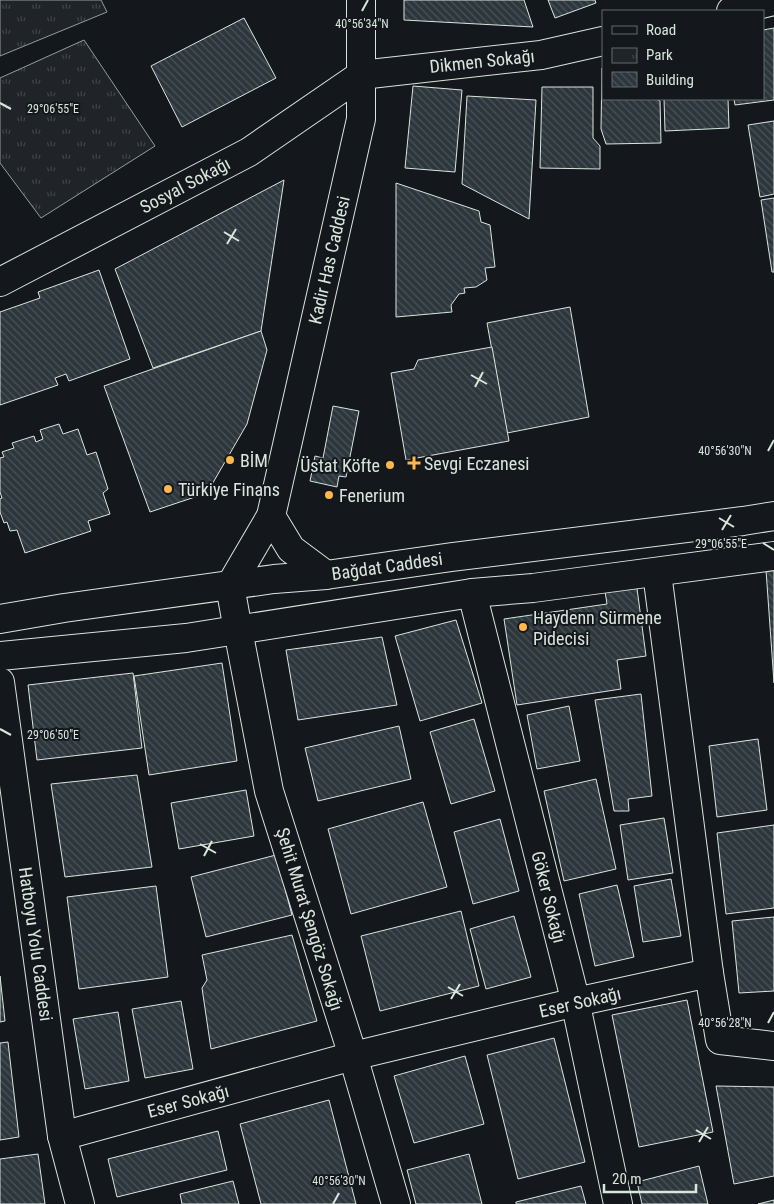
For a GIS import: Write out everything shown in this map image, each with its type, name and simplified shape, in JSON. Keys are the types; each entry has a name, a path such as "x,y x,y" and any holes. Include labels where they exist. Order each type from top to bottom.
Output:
{"street":[{"name":"Kadir Has Caddesi","path":"230,586 271,516 361,120 361,0"},
{"path":"735,10 774,1"},
{"name":"Dikmen Sokağı","path":"361,75 541,55 602,41"},
{"name":"Sosyal Sokağı","path":"0,282 249,152 361,75"},
{"path":"271,516 291,549 326,575"},
{"name":"Bağdat Caddesi","path":"0,619 64,608 274,579 326,575 774,516"},
{"path":"0,656 186,638 472,593 534,588 774,556"},
{"path":"657,572 708,973 720,1040 774,1046"},
{"name":"Şehit Murat Şengöz Sokağı","path":"230,586 269,791 353,1056 396,1204"},
{"name":"Göker Sokağı","path":"472,593 576,1002 618,1204"},
{"name":"Hatboyu Yolu Caddesi","path":"0,682 62,1136 80,1204"},
{"name":"Eser Sokağı","path":"62,1136 353,1056 576,1002 708,973"}],"green space":[{"path":"0,0 101,0 107,12 0,56"},
{"path":"84,40 155,146 41,218 0,163 0,78"}],"building":[{"path":"404,0 524,0 533,27 404,20"},
{"path":"548,0 595,0 596,3 555,18"},
{"path":"244,18 276,78 182,127 151,66"},
{"path":"774,28 774,100 735,105 734,100 764,100 764,30"},
{"path":"602,68 602,100 660,101 661,143 606,144 601,129"},
{"path":"413,86 462,90 455,172 405,168"},
{"path":"542,87 593,87 593,138 600,146 600,169 540,168"},
{"path":"467,96 536,100 529,219 462,184"},
{"path":"664,100 728,100 729,128 665,131"},
{"path":"774,121 774,194 760,197 748,125"},
{"path":"284,180 261,331 153,368 115,269"},
{"path":"396,183 479,211 481,222 490,225 495,267 485,268 487,280 476,287 464,288 465,293 459,294 451,305 452,312 396,317"},
{"path":"774,198 774,272 772,272 761,200"},
{"path":"99,270 130,359 69,381 66,374 55,378 58,385 0,405 0,312 40,298 38,292"},
{"path":"570,307 589,417 507,433 487,323"},
{"path":"261,331 267,350 247,424 207,493 150,512 104,386"},
{"path":"492,347 509,441 406,460 391,373 414,369 418,360"},
{"path":"333,406 359,411 346,477 339,476 337,487 310,481 315,456 323,458"},
{"path":"59,424 63,434 78,429 87,455 96,452 108,489 103,493 110,514 88,521 91,531 25,553 17,530 10,531 7,522 4,523 0,512 0,499 2,498 0,492 0,458 4,457 2,452 14,448 12,443 34,436 36,442 43,439 40,430"},
{"path":"774,569 774,683 766,570"},
{"path":"636,581 646,656 617,660 621,689 517,705 504,619 607,604 604,585"},
{"path":"456,620 482,703 420,721 395,636"},
{"path":"382,637 397,705 298,720 286,650"},
{"path":"222,663 237,761 149,775 134,676"},
{"path":"133,673 142,748 37,760 28,685"},
{"path":"641,694 652,796 628,799 629,811 614,811 595,700"},
{"path":"569,706 580,761 537,769 527,715"},
{"path":"474,719 495,791 451,804 430,732"},
{"path":"399,726 411,779 318,801 305,748"},
{"path":"758,739 767,810 717,817 709,746"},
{"path":"137,775 152,867 65,877 51,784"},
{"path":"596,779 616,869 564,881 544,791"},
{"path":"246,790 254,836 179,849 171,803"},
{"path":"423,802 447,887 351,914 328,829"},
{"path":"664,818 673,873 628,880 620,825"},
{"path":"500,819 519,891 473,904 454,832"},
{"path":"774,825 774,908 726,914 717,833"},
{"path":"276,855 292,915 206,937 191,877"},
{"path":"671,879 681,936 643,942 634,886"},
{"path":"617,885 634,957 595,966 579,894"},
{"path":"156,886 168,977 79,989 67,897"},
{"path":"461,911 479,986 380,1011 361,936"},
{"path":"514,916 531,977 486,989 470,929"},
{"path":"774,917 774,991 739,993 732,921"},
{"path":"292,935 317,1021 211,1049 202,988 207,980 202,955"},
{"path":"0,976 5,1021 0,1022"},
{"path":"687,1000 713,1132 639,1147 612,1015"},
{"path":"181,1001 193,1069 145,1078 132,1009"},
{"path":"118,1012 129,1081 85,1089 73,1019"},
{"path":"554,1038 585,1162 518,1179 487,1055"},
{"path":"8,1042 19,1137 0,1140 0,1043"},
{"path":"465,1056 484,1124 414,1143 394,1076"},
{"path":"716,1086 774,1087 774,1176 734,1184"},
{"path":"329,1100 356,1204 261,1204 240,1124"},
{"path":"218,1131 227,1170 117,1197 108,1159"},
{"path":"38,1154 45,1204 0,1204 0,1159"},
{"path":"469,1154 482,1204 416,1204 407,1170"},
{"path":"699,1166 708,1204 642,1204 637,1182"},
{"path":"233,1181 239,1204 182,1204 180,1194"},
{"path":"581,1186 586,1204 516,1204 516,1202"},
{"path":"774,1200 774,1204 758,1204"}],"place":[{"name":"BİM","path":"230,460"},
{"name":"Sevgi Eczanesi","path":"414,463"},
{"name":"Üstat Köfte","path":"390,465"},
{"name":"Türkiye Finans","path":"168,489"},
{"name":"Fenerium","path":"329,495"},
{"name":"Haydenn Sürmene Pidecisi","path":"523,627"}]}
